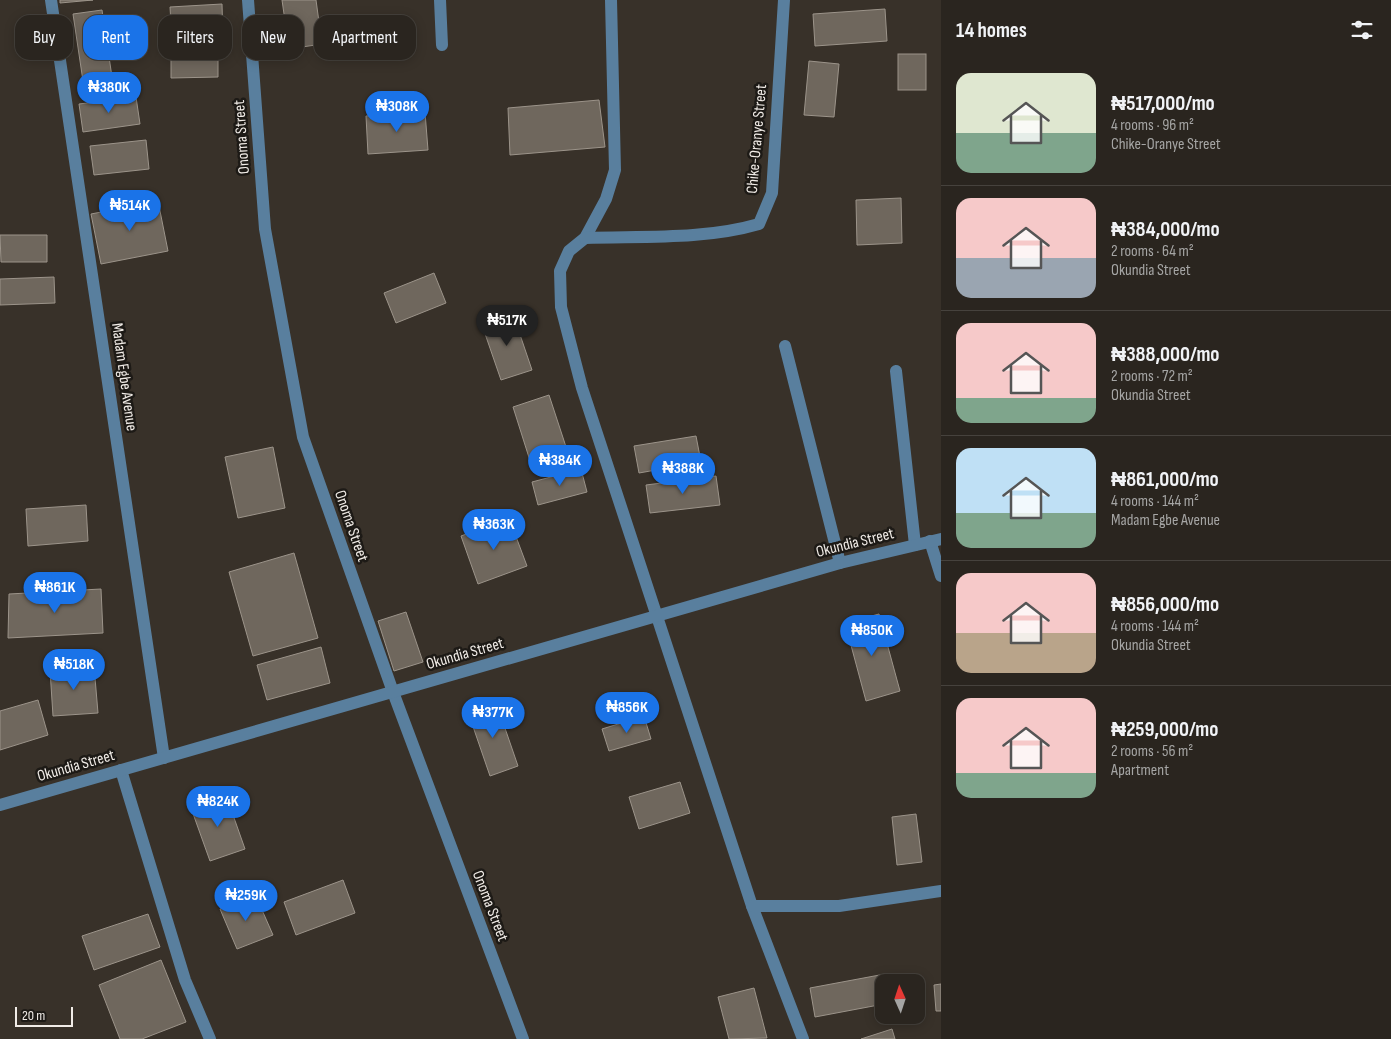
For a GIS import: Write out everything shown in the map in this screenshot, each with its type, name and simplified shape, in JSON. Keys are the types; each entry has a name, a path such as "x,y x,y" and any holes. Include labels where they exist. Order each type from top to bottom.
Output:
{"street":[{"name":"Madam Egbe Avenue","path":"51,0 164,758"},
{"name":"Onoma Street","path":"248,0 265,228 303,437 393,692 523,1039"},
{"path":"440,0 442,45"},
{"path":"611,0 615,170 606,199 585,238 569,251 560,271 561,308 582,388 752,906 803,1039"},
{"name":"Chike-Oranye Street","path":"585,238 708,233 742,229 759,224 772,193 784,0"},
{"path":"785,346 840,563"},
{"path":"896,371 915,545"},
{"name":"Okundia Street","path":"0,805 840,563 936,540"},
{"path":"936,540 941,576"},
{"path":"121,770 185,980 210,1039"},
{"path":"752,906 839,906 941,891"}],"building":[{"path":"60,0 93,0 60,3"},
{"path":"282,0 316,0 318,15 314,15 314,45 304,47 304,15 284,15"},
{"path":"222,4 222,15 170,15 170,7"},
{"path":"885,9 887,41 815,46 813,14"},
{"path":"102,10 103,15 83,15 83,60 109,60 112,77 83,81 73,14"},
{"path":"898,54 926,54 926,90 898,90"},
{"path":"171,60 218,60 218,77 171,78"},
{"path":"809,61 839,64 834,117 804,115"},
{"path":"136,97 140,124 83,132 79,104"},
{"path":"599,100 605,147 510,155 508,108"},
{"path":"425,112 428,150 368,154 366,116"},
{"path":"146,140 149,169 94,175 90,146"},
{"path":"901,198 902,243 857,245 856,200"},
{"path":"158,201 168,251 101,264 91,214"},
{"path":"0,235 47,235 47,262 1,262"},
{"path":"434,273 446,303 396,323 384,293"},
{"path":"54,277 55,303 0,305 0,279"},
{"path":"513,314 532,370 501,380 482,325"},
{"path":"549,395 569,456 532,467 513,407"},
{"path":"696,436 701,462 639,473 634,446"},
{"path":"273,447 285,508 238,518 225,457"},
{"path":"581,469 587,492 538,505 532,482"},
{"path":"716,476 720,505 650,513 646,485"},
{"path":"86,505 88,541 28,546 26,509"},
{"path":"509,518 527,566 478,584 461,536"},
{"path":"294,553 318,638 253,656 229,572"},
{"path":"101,589 103,633 8,638 9,594"},
{"path":"406,612 423,662 394,671 378,621"},
{"path":"879,614 900,691 866,701 845,623"},
{"path":"321,647 330,683 267,700 257,665"},
{"path":"94,666 98,713 53,716 50,670"},
{"path":"38,700 48,735 0,750 0,711"},
{"path":"496,702 518,766 490,776 468,712"},
{"path":"644,716 651,739 609,751 602,729"},
{"path":"680,782 690,813 639,829 629,797"},
{"path":"226,795 245,849 210,861 191,808"},
{"path":"916,814 922,862 897,865 892,817"},
{"path":"343,880 355,913 296,935 284,902"},
{"path":"255,894 273,935 237,949 220,909"},
{"path":"148,914 160,947 94,970 82,936"},
{"path":"161,960 186,1022 142,1039 120,1039 99,985"},
{"path":"875,976 875,1006 815,1017 810,988"},
{"path":"941,984 941,1011 936,1011 934,985"},
{"path":"754,988 767,1038 729,1039 718,997"},
{"path":"892,1029 895,1039 861,1039"}]}
